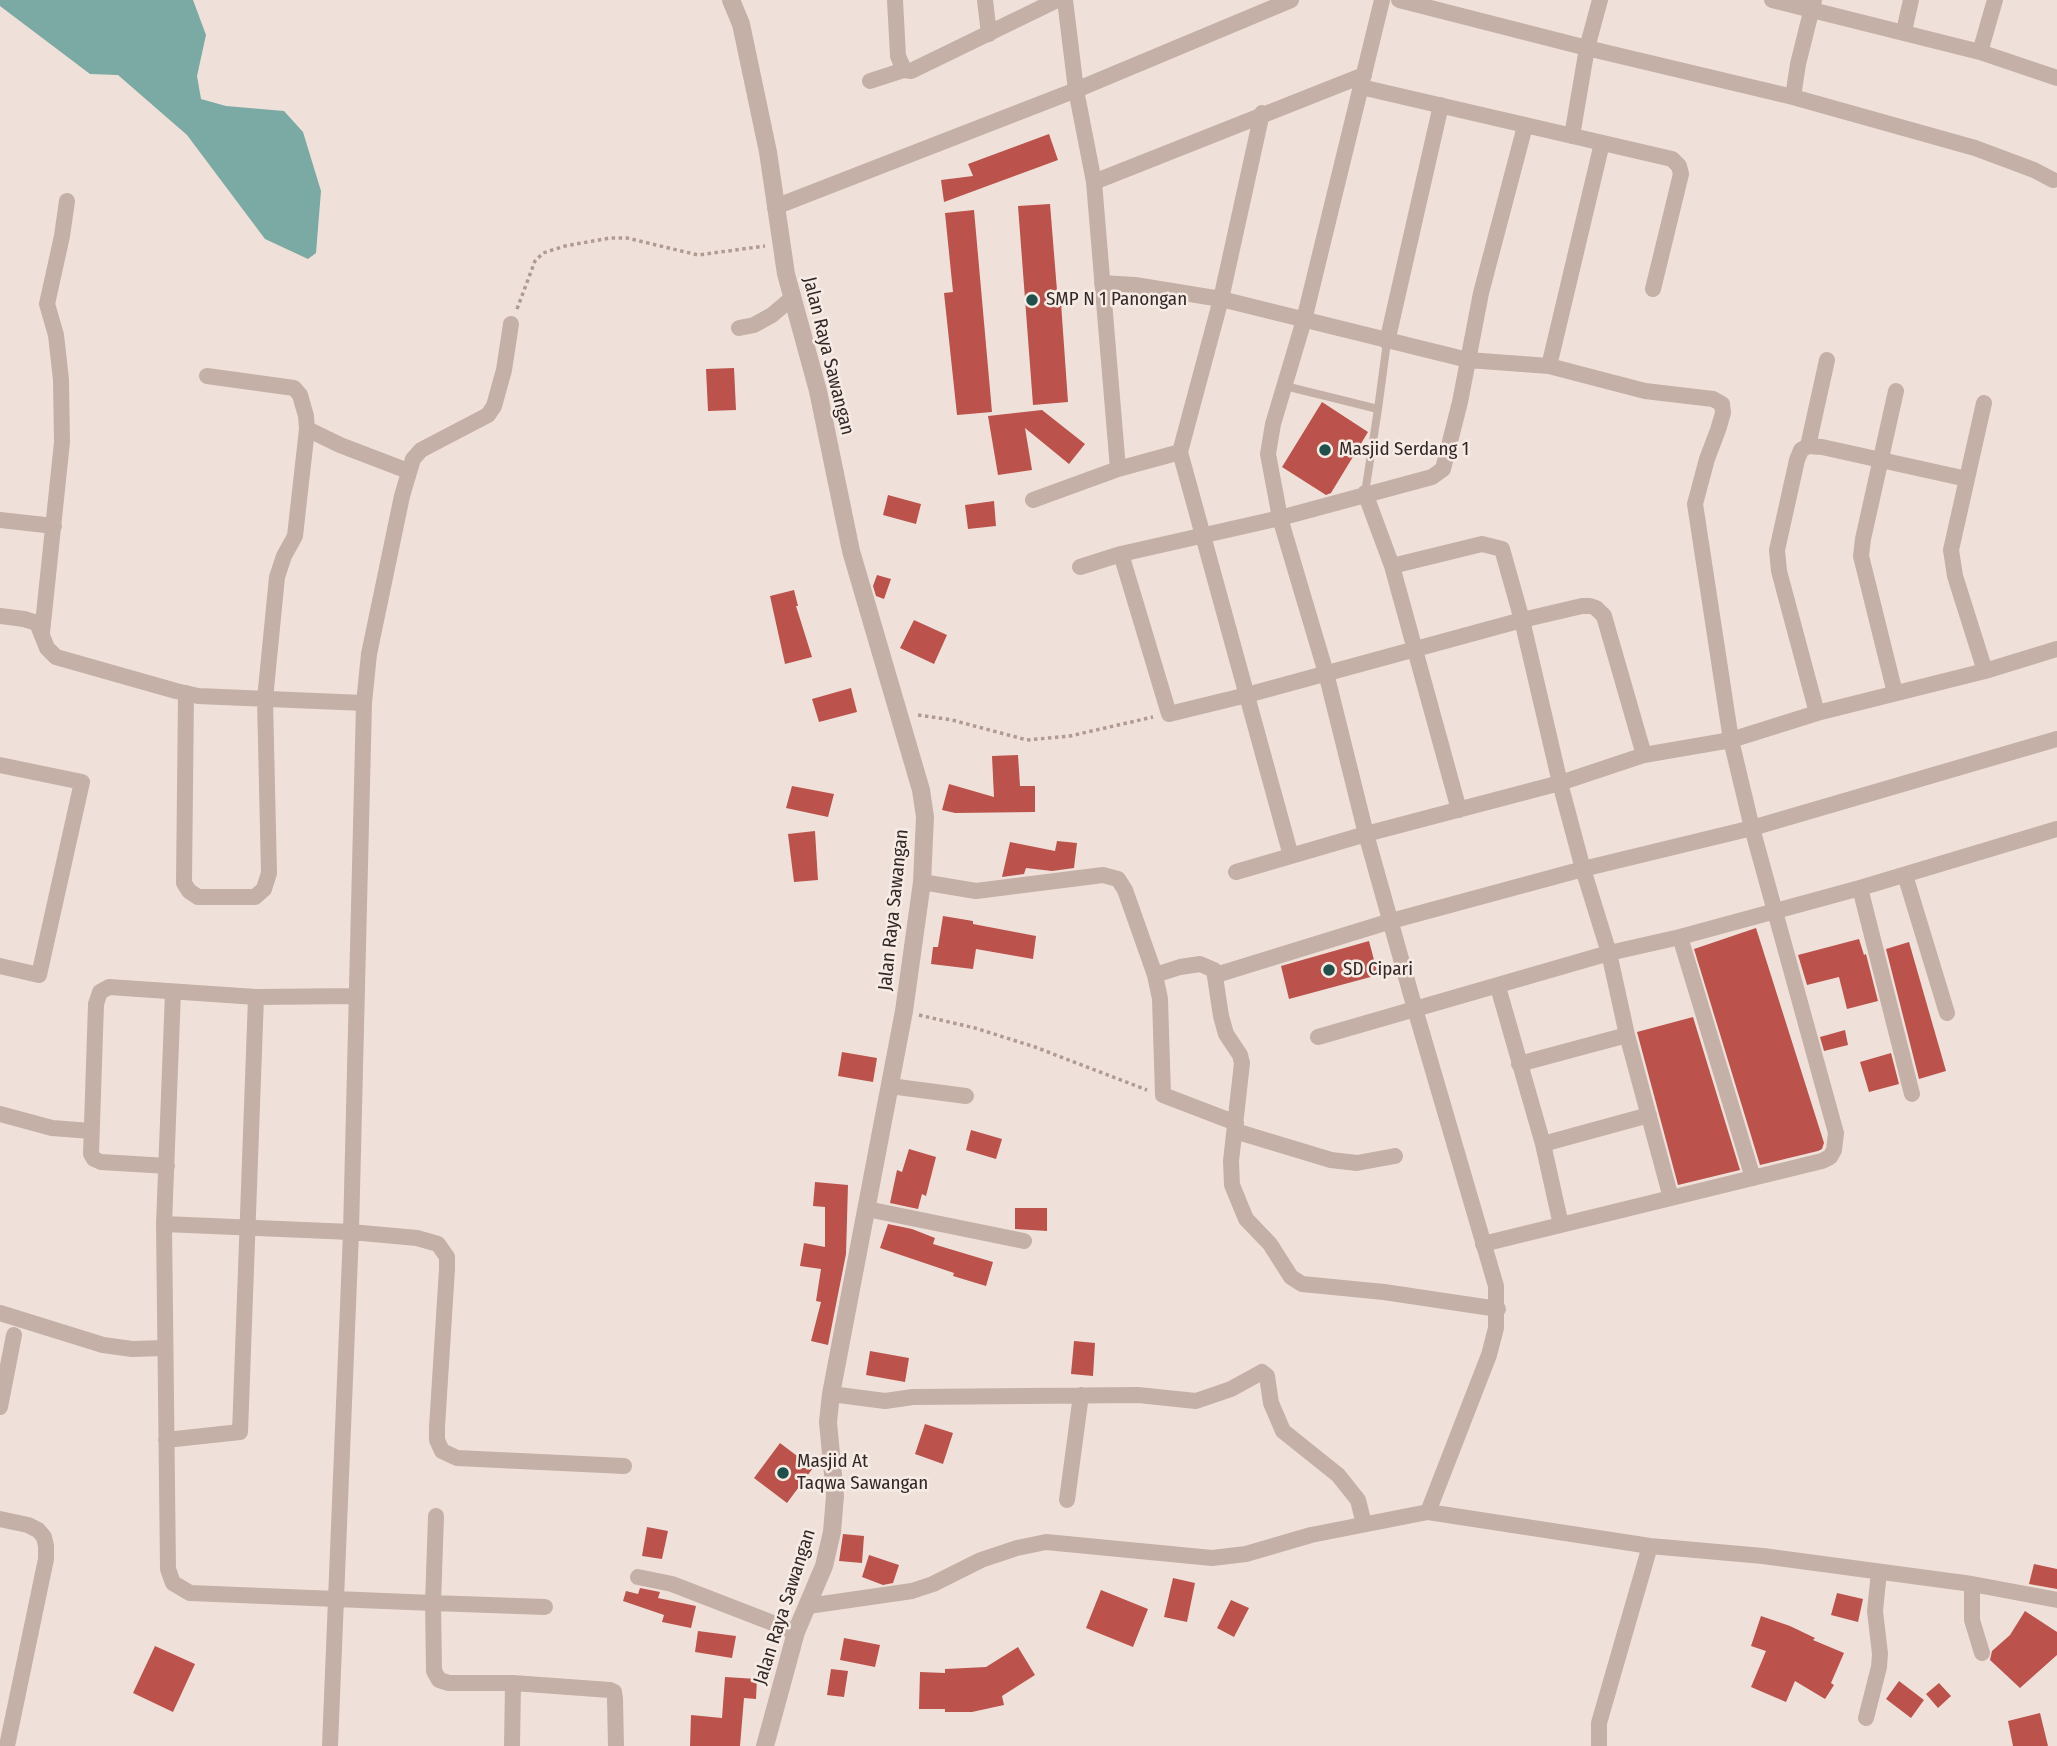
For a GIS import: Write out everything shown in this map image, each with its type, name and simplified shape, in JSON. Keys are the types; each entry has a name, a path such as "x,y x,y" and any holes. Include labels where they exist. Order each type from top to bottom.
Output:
{"street":[{"name":"Jalan Raya Sawangan","path":"731,0 741,24 768,152 780,244 818,391 851,551 925,817 922,882 904,1011 831,1394 828,1422 835,1496 832,1532 824,1566 796,1632 765,1746"},
{"path":"895,0 898,57 904,70"},
{"path":"985,0 989,34"},
{"path":"870,81 921,67 1057,0"},
{"path":"1065,0 1076,90 1094,181 1118,469"},
{"path":"775,207 1076,90 1291,0"},
{"path":"1382,0 1304,320 1273,424 1269,454 1280,518 1326,673 1366,834 1496,1286 1498,1309 1489,1356 1428,1513"},
{"path":"1399,0 1793,97 1975,148 2053,180"},
{"path":"1572,136 1587,48 1600,0"},
{"path":"1772,0 1813,5 1980,52 2057,78"},
{"path":"1904,31 1911,0"},
{"path":"1980,52 1995,0"},
{"path":"1793,97 1798,64 1813,5"},
{"path":"1094,181 1262,113 1363,81 1441,105 1672,159 1679,166 1681,174 1653,289"},
{"path":"1387,342 1441,105"},
{"path":"1262,113 1221,299 1180,452 1291,856"},
{"path":"1080,567 1121,554 1280,518 1432,477 1443,469 1481,293 1525,125"},
{"path":"1549,366 1602,143"},
{"path":"42,633 62,442 61,380 56,335 47,304 68,201"},
{"path":"1102,283 1135,285 1221,299 1468,360 1549,366 1645,391 1713,399 1723,404 1723,413 1695,504 1731,740 1752,828 1836,1133 1834,1150 1830,1157 1753,1178 1483,1244"},
{"path":"739,328 763,320 792,298"},
{"path":"330,1746 351,1232 364,703 371,641 408,471 413,459 421,450 488,415 494,406 504,370 512,324"},
{"path":"1808,446 1827,359"},
{"path":"181,692 184,883 189,891 198,897 255,897 267,884 269,873 265,699 277,577 295,536 307,429 306,416 300,396 294,388 207,376"},
{"path":"1895,693 1861,556 1896,391"},
{"path":"1983,403 1951,550 1955,576 1985,671"},
{"path":"307,429 340,445 408,471"},
{"path":"1817,713 1779,571 1777,550 1801,450 1808,446 1822,447 1967,479"},
{"path":"1033,500 1118,469 1180,452"},
{"path":"1365,493 1392,566 1459,810"},
{"path":"0,520 54,526"},
{"path":"1392,566 1482,544 1496,547 1505,553 1560,782 1609,953 1627,1035 1671,1198"},
{"path":"1121,554 1169,714 1582,606 1596,608 1604,616 1644,755"},
{"path":"0,615 37,623 47,648 56,657 158,687 181,692 265,699 364,703"},
{"path":"1236,872 1560,782 1644,755 1731,740 1817,713 1985,671 2057,649"},
{"path":"1216,975 1391,921 1583,869 1752,828 2057,739"},
{"path":"0,765 82,782 39,975 0,966"},
{"path":"1318,1037 1609,953 1680,937 1860,888 2057,829"},
{"path":"922,882 976,891 1103,875 1118,879 1125,890 1155,975 1160,999 1163,1095 1235,1127 1331,1160 1357,1163 1395,1156"},
{"path":"1905,875 1947,1013"},
{"path":"1860,888 1912,1094"},
{"path":"1680,937 1753,1178"},
{"path":"1155,975 1200,964 1214,970 1226,1034 1240,1055 1242,1063 1231,1161 1231,1185 1246,1219 1270,1244 1291,1277 1302,1284 1384,1292 1498,1309"},
{"path":"167,1166 101,1162 94,1159 91,1131 96,1004 100,992 109,987 256,997 356,996"},
{"path":"1498,987 1543,1144 1562,1226"},
{"path":"173,992 164,1224 168,1569 173,1583 190,1593 545,1606"},
{"path":"166,1440 240,1432 256,997"},
{"path":"1519,1064 1627,1035"},
{"path":"890,1086 966,1096"},
{"path":"0,1114 52,1128 91,1131"},
{"path":"1543,1144 1649,1115"},
{"path":"867,1209 1024,1241"},
{"path":"164,1224 351,1232 438,1244 444,1250 447,1269 437,1427 437,1440 442,1451 457,1458 624,1466"},
{"path":"0,1313 103,1345 132,1349 164,1348"},
{"path":"0,1408 14,1335"},
{"path":"831,1394 885,1401 913,1397 1082,1395 1138,1395 1196,1401 1231,1389 1257,1373 1266,1373 1271,1403 1283,1431 1338,1475 1358,1500 1364,1524"},
{"path":"1067,1500 1082,1395"},
{"path":"808,1606 912,1591 933,1584 981,1560 1046,1542 1212,1558 1246,1554 1311,1535 1428,1513 1650,1546 1763,1556 1972,1584 2057,1601"},
{"path":"436,1516 434,1671 439,1680 449,1683 513,1683 610,1690 614,1692 615,1699 616,1746"},
{"path":"0,1519 38,1530 44,1536 46,1545 46,1559 7,1746"},
{"path":"1599,1746 1600,1723 1650,1546"},
{"path":"1866,1718 1880,1660 1875,1611 1879,1572"},
{"path":"638,1577 672,1584 796,1632"},
{"path":"1972,1584 1972,1620 1982,1653"},
{"path":"512,1746 513,1683"}],"lane":[{"path":"1365,493 1387,342"},
{"path":"1285,386 1378,409"}],"path":[{"path":"512,324 535,261 542,253 554,249 610,238 627,238 698,255 780,244"},
{"path":"897,712 952,720 1027,740 1070,736 1169,714"},
{"path":"904,1011 975,1028 1035,1047 1163,1095"}],"water":[{"path":"0,0 193,0 206,35 197,76 201,99 226,106 284,111 303,132 321,191 316,253 308,259 265,239 187,135 118,75 90,74 0,6"}],"building":[{"path":"1049,134 1058,160 944,202 941,180 973,176 968,164"},
{"path":"1050,204 1068,402 1033,405 1018,206"},
{"path":"974,210 992,412 957,415 944,293 953,292 945,213"},
{"path":"734,368 736,410 708,411 706,369"},
{"name":"Masjid Serdang 1","path":"1322,402 1368,432 1331,493 1326,495 1282,467"},
{"path":"1042,410 1085,444 1069,464 1025,428 1032,470 998,475 988,416"},
{"path":"888,495 921,504 916,524 883,515"},
{"path":"994,501 996,526 968,529 965,505"},
{"path":"877,575 891,579 884,599 876,596 873,586"},
{"path":"794,590 796,606 812,657 785,664 770,596"},
{"path":"914,620 947,635 934,664 900,648"},
{"path":"851,688 857,712 819,722 812,699"},
{"path":"1018,755 1020,786 1035,786 1035,812 955,813 942,810 949,784 994,797 992,756"},
{"path":"792,786 834,794 828,817 786,808"},
{"path":"815,831 818,880 794,882 788,834"},
{"path":"1057,841 1077,843 1074,868 1052,871 1026,868 1024,874 1002,877 1010,842 1055,851"},
{"path":"943,916 1036,936 1033,959 976,949 973,969 931,964 933,947 938,947"},
{"path":"1756,928 1824,1143 1818,1151 1760,1165 1694,949"},
{"path":"1859,939 1864,955 1866,954 1878,1001 1847,1009 1839,977 1807,985 1798,955"},
{"name":"SD Cipari","path":"1369,941 1378,975 1289,999 1281,966"},
{"path":"1909,942 1946,1071 1919,1079 1886,949"},
{"path":"1693,1017 1740,1170 1678,1185 1637,1032"},
{"path":"1845,1030 1848,1045 1824,1051 1820,1037"},
{"path":"842,1052 877,1058 873,1082 838,1076"},
{"path":"1891,1053 1899,1084 1869,1092 1860,1062"},
{"path":"971,1130 1002,1139 996,1159 966,1150"},
{"path":"909,1149 936,1157 926,1196 922,1194 918,1209 890,1203 897,1170 902,1172"},
{"path":"815,1182 848,1185 846,1254 828,1345 811,1341 821,1302 816,1301 821,1269 800,1266 804,1243 825,1247 825,1207 813,1206"},
{"path":"1015,1208 1047,1208 1047,1231 1015,1229"},
{"path":"888,1224 935,1238 933,1244 993,1262 986,1286 880,1248"},
{"path":"1074,1341 1095,1343 1093,1376 1071,1374"},
{"path":"870,1351 909,1358 905,1382 866,1375"},
{"path":"925,1424 953,1433 943,1464 915,1454"},
{"name":"Masjid At Taqwa Sawangan","path":"780,1443 813,1468 787,1503 754,1478"},
{"path":"647,1527 668,1531 662,1559 642,1556"},
{"path":"843,1534 864,1536 862,1563 839,1561"},
{"path":"869,1555 899,1565 893,1583 883,1585 862,1577"},
{"path":"2034,1564 2057,1569 2057,1589 2029,1584"},
{"path":"1173,1578 1195,1583 1187,1622 1164,1617"},
{"path":"640,1588 660,1592 658,1598 696,1606 691,1628 662,1622 664,1615 623,1601 626,1591 638,1594"},
{"path":"1101,1590 1148,1609 1133,1647 1086,1628"},
{"path":"1837,1593 1863,1599 1858,1622 1831,1615"},
{"path":"1231,1600 1249,1608 1234,1637 1217,1628"},
{"path":"2025,1611 2057,1632 2057,1655 2020,1688 1990,1660 1992,1651 2010,1635"},
{"path":"1761,1616 1790,1626 1815,1638 1813,1640 1844,1653 1831,1683 1834,1685 1825,1699 1795,1681 1786,1702 1751,1687 1766,1651 1751,1646"},
{"path":"698,1631 736,1636 732,1658 695,1652"},
{"path":"844,1638 880,1645 875,1667 840,1660"},
{"path":"155,1646 195,1664 173,1712 133,1693"},
{"path":"1018,1647 1035,1675 1002,1696 1004,1705 972,1712 919,1709 920,1672 945,1673 945,1669 986,1667"},
{"path":"831,1669 848,1671 844,1697 827,1695"},
{"path":"725,1677 757,1679 756,1699 744,1698 740,1746 690,1746 691,1715 722,1718"},
{"path":"1899,1681 1924,1700 1911,1718 1886,1699"},
{"path":"1939,1683 1951,1696 1938,1708 1926,1694"},
{"path":"2040,1713 2048,1746 2013,1746 2008,1721"}],"place":[{"name":"SMP N 1 Panongan","path":"1032,300"},
{"name":"Masjid Serdang 1","path":"1325,450"},
{"name":"SD Cipari","path":"1329,970"},
{"name":"Masjid At Taqwa Sawangan","path":"783,1473"}]}
